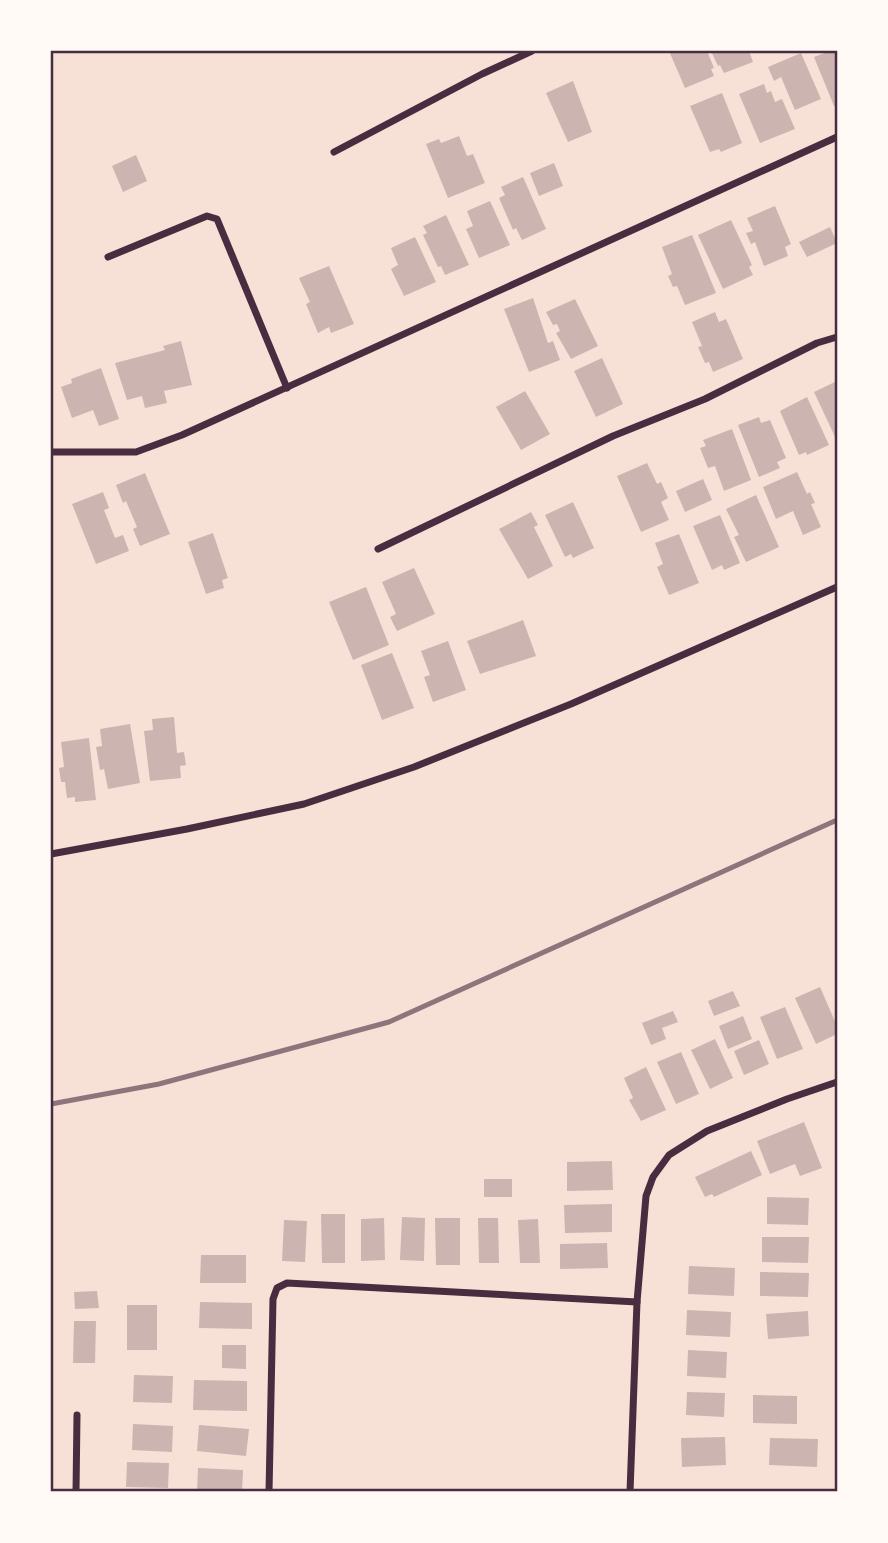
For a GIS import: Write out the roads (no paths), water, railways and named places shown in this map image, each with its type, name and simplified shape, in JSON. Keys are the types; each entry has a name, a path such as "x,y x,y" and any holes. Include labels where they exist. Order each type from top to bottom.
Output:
{"street":[{"path":"334,152 482,74 532,51"},
{"path":"51,452 136,452 182,435 837,137"},
{"path":"108,257 207,216 217,219 287,388"},
{"path":"378,549 612,436 705,399 817,343 837,337"},
{"path":"51,854 304,804 414,767 571,704 837,587"},
{"path":"630,1492 637,1302 646,1196 653,1177 669,1155 707,1131 837,1082"},
{"path":"269,1492 273,1299 277,1288 287,1283 637,1302"},
{"path":"76,1492 77,1415"}],"railway":[{"path":"51,1104 159,1084 389,1022 837,820"}]}
